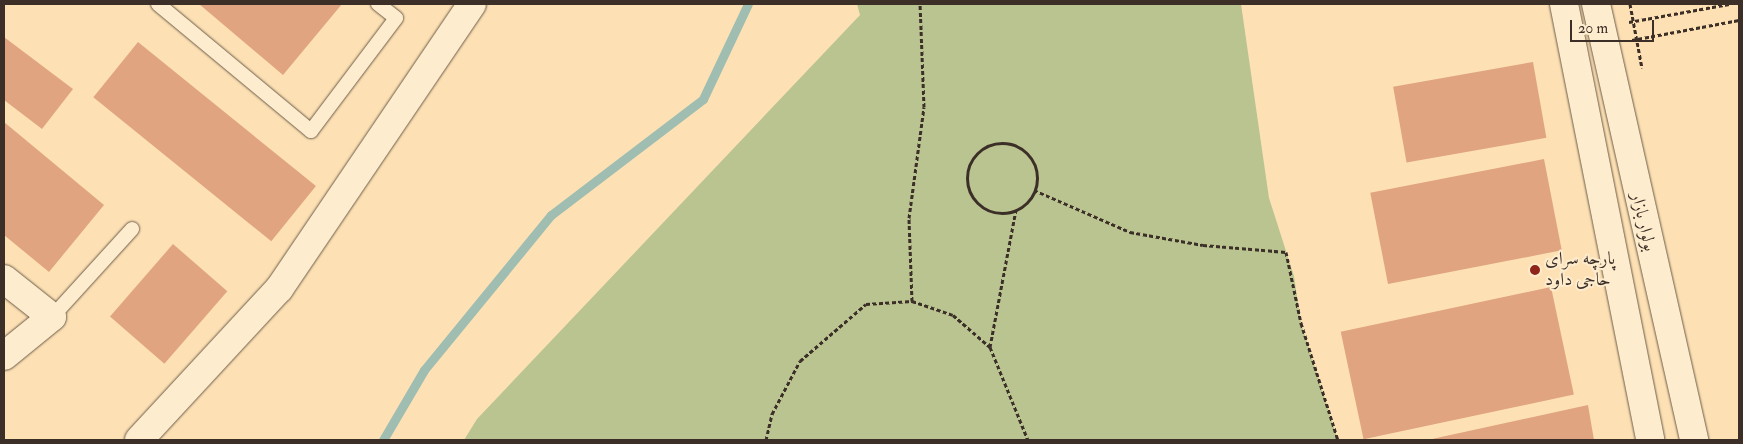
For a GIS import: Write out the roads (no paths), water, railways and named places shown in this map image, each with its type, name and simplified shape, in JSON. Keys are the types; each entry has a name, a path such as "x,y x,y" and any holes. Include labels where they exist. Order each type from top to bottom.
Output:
{"street":[{"path":"139,440 279,289 472,4"},
{"path":"1564,4 1650,440"},
{"name":"بولوار بازار","path":"1596,4 1694,440"},
{"path":"4,279 52,317 4,356"}],"lane":[{"path":"158,4 311,131 396,18 378,4"},
{"path":"52,317 132,229"}],"waterway":[{"path":"383,440 424,370 551,215 703,99 748,4"}],"place":[{"name":"پارچه سرای حاجی داود","path":"1535,270"}]}
